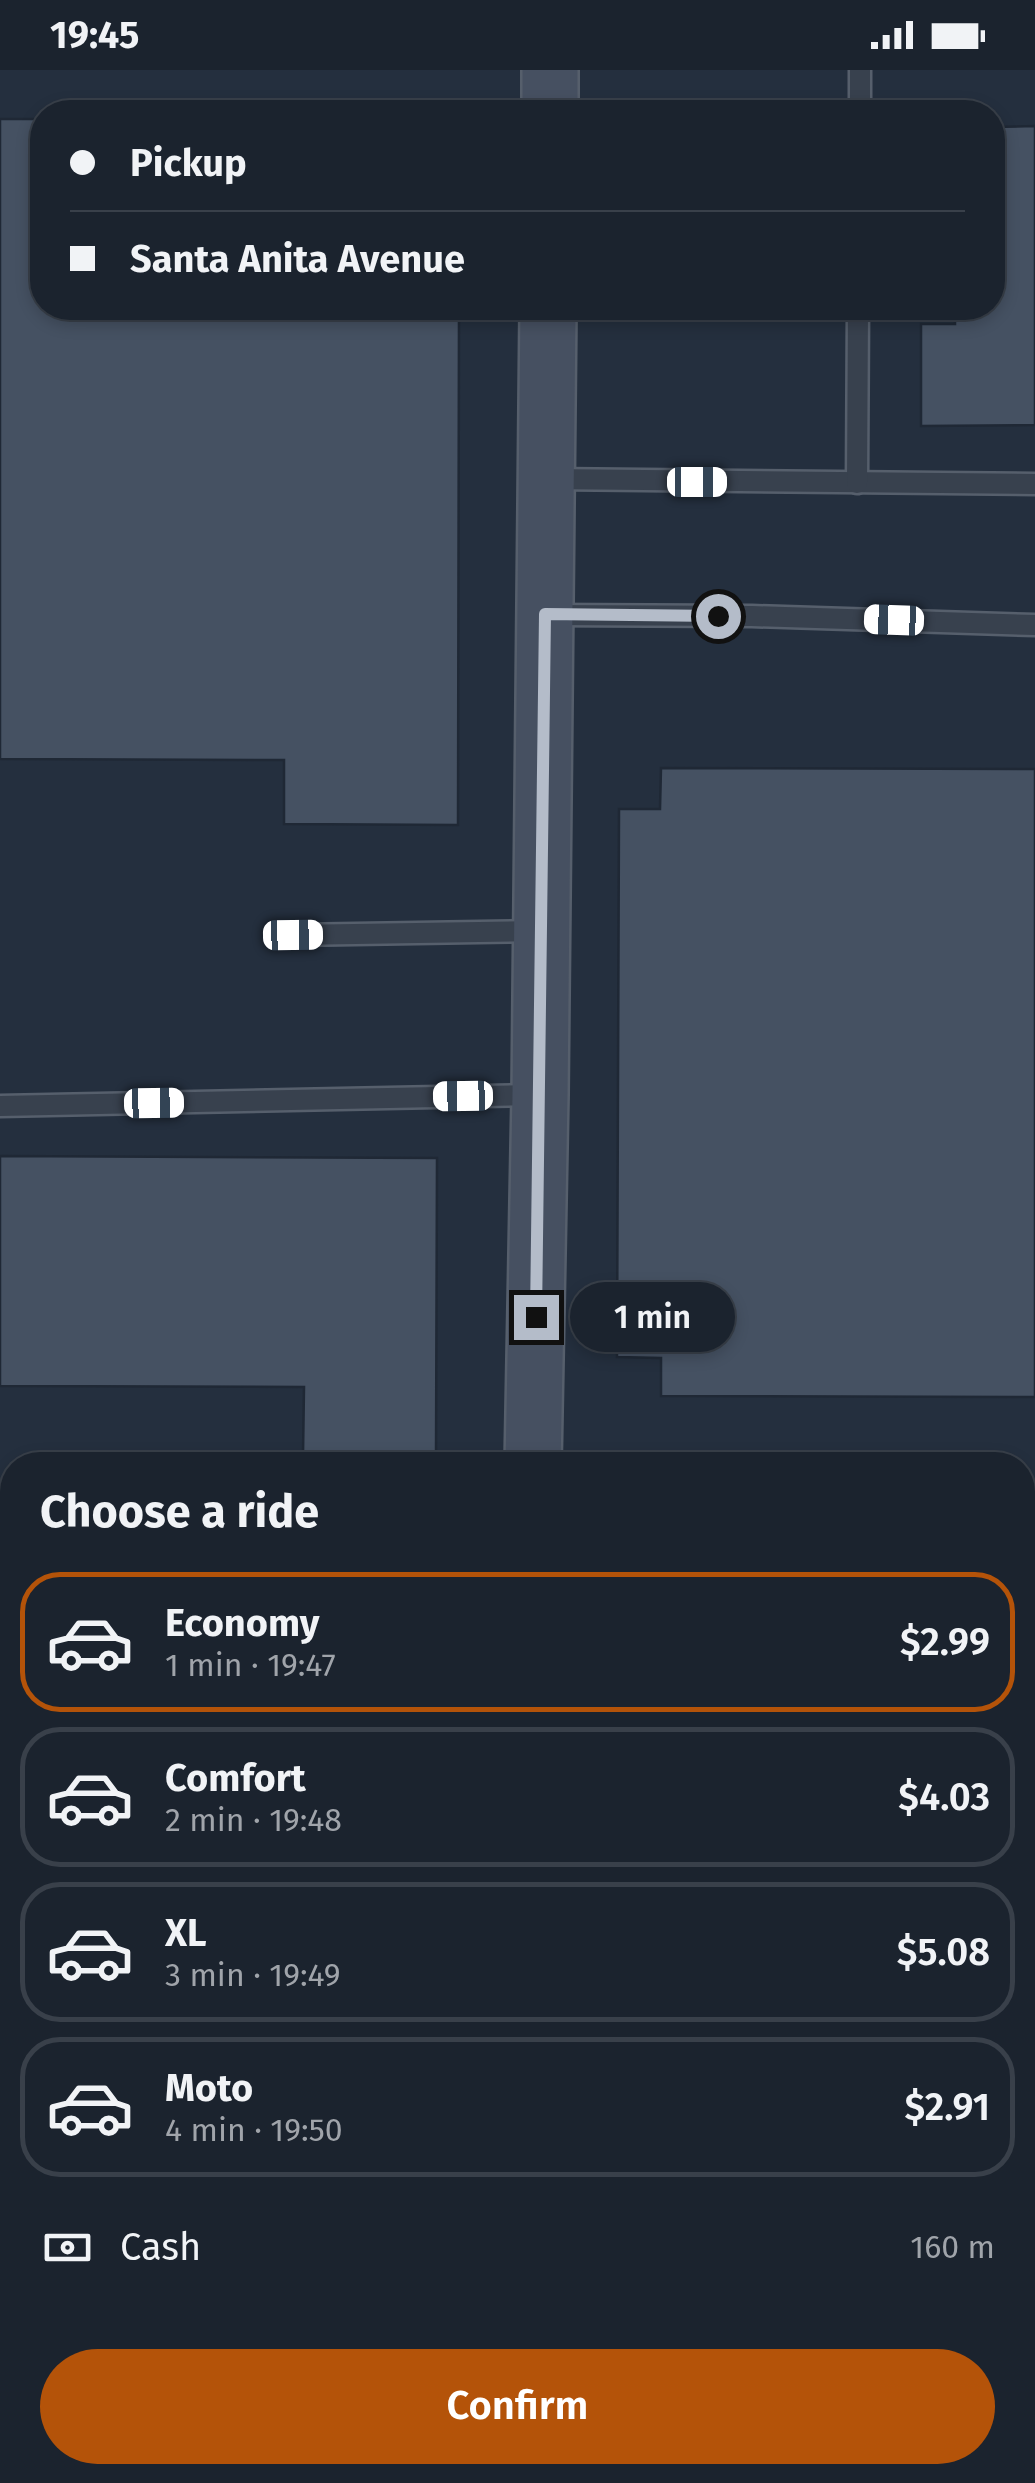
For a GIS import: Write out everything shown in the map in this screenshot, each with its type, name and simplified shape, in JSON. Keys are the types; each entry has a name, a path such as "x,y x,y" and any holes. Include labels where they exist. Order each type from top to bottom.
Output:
{"street":[{"path":"550,70 550,100"},
{"path":"533,1452 548,320"}],"lane":[{"path":"860,70 860,100"},
{"path":"857,482 858,320"},
{"path":"546,479 1035,484"},
{"path":"545,614 1035,624"},
{"path":"293,935 542,931"},
{"path":"0,1106 540,1095"}],"building":[{"path":"0,119 30,119 30,320 459,320 458,825 284,824 284,760 0,759"},
{"path":"1035,126 1035,425 921,426 921,324 1005,320 1005,127"},
{"path":"661,768 1035,769 1035,1397 661,1396 661,1358 617,1357 619,809 660,809"},
{"path":"0,1156 437,1158 436,1452 303,1452 304,1387 0,1386"}],"route":[{"path":"536,1317 545,614 718,616"}]}
